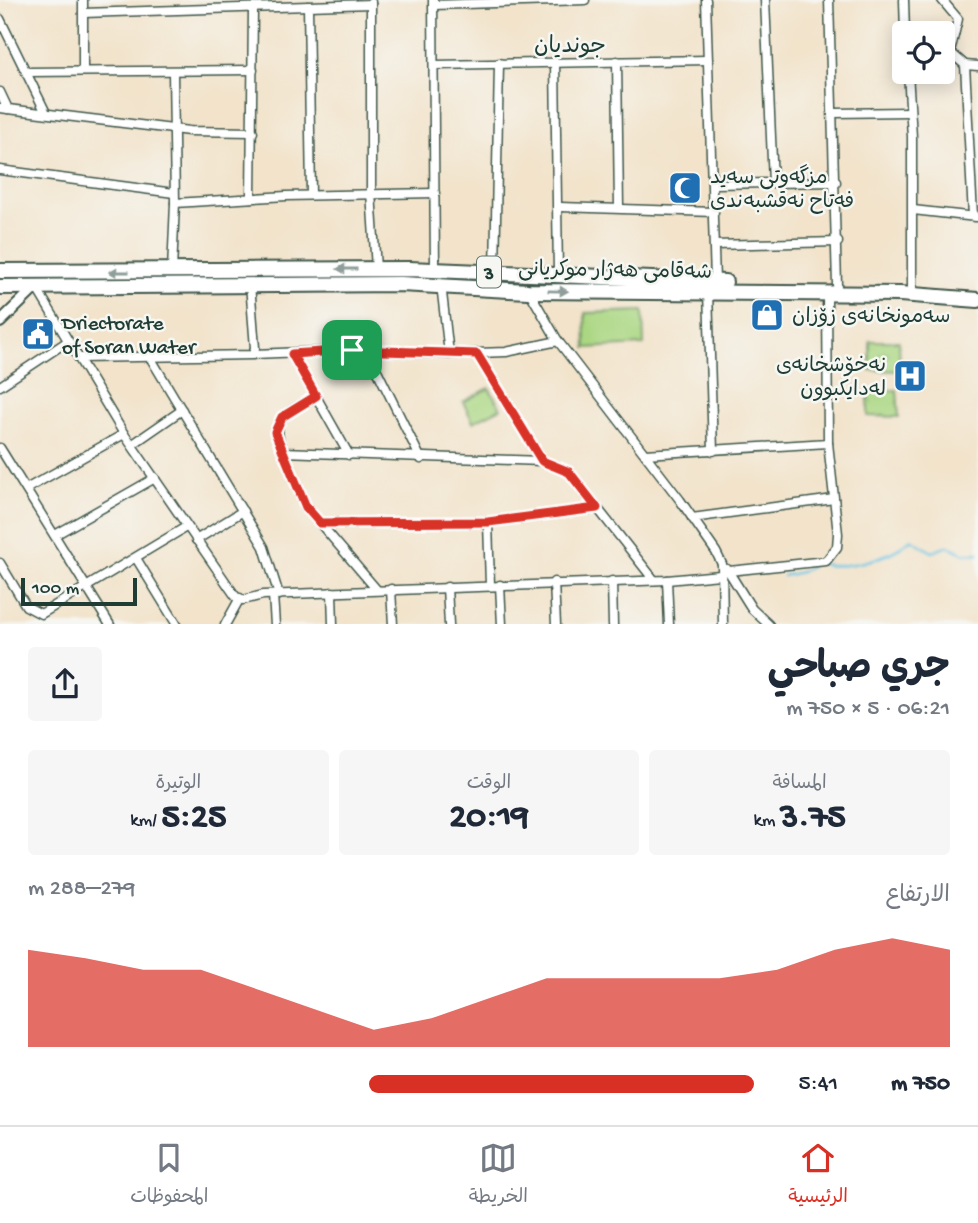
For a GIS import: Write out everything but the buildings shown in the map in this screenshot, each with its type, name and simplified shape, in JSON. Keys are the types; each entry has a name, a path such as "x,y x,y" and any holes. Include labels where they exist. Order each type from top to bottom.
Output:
{"highway":[{"path":"233,268 234,284"},
{"name":"شەقامی ھەژار موکریانی","path":"0,271 435,269 558,274 657,286"},
{"name":"شەقامی ھەژار موکریانی","path":"0,287 250,284 441,285 528,290 711,286 978,291"},
{"name":"شەقامی ھەژار موکریانی","path":"832,289 978,300"}],"main road":[{"path":"0,322 36,287"}],"street":[{"path":"83,0 83,71"},
{"path":"145,0 145,10"},
{"path":"435,269 433,3 585,0"},
{"path":"706,0 715,245 711,286 713,451"},
{"path":"765,0 773,183"},
{"path":"723,624 720,575 726,567 826,561 837,547 828,443 832,289 838,242 829,0"},
{"path":"904,0 905,21"},
{"path":"942,0 958,19 955,28"},
{"path":"83,13 202,5 253,8 371,2 371,192 376,269"},
{"path":"308,6 311,195"},
{"path":"251,198 253,8"},
{"path":"0,19 46,113"},
{"path":"955,58 965,65 978,66"},
{"path":"435,65 708,60"},
{"path":"617,61 619,208"},
{"path":"555,62 558,274"},
{"path":"495,272 499,63"},
{"path":"913,211 975,216 965,65"},
{"path":"27,72 253,70"},
{"path":"172,271 173,72"},
{"path":"909,84 913,211 912,288"},
{"path":"0,92 4,108 173,129 253,132"},
{"path":"833,113 911,112"},
{"path":"0,170 174,193"},
{"path":"713,184 836,182"},
{"path":"174,203 371,192 435,193"},
{"path":"559,206 714,212"},
{"path":"715,245 838,242"},
{"path":"250,284 254,354"},
{"path":"441,285 449,354"},
{"path":"36,287 124,434 186,527 240,598"},
{"path":"528,290 558,341 692,518 752,609 768,624"},
{"path":"0,386 68,341"},
{"path":"79,358 366,350 477,354 506,352 558,341"},
{"path":"366,350 421,459"},
{"path":"292,354 349,455"},
{"path":"477,354 542,461"},
{"path":"150,357 264,547 276,595 275,624"},
{"path":"316,396 282,417 275,432 306,507 377,590"},
{"path":"133,444 182,410"},
{"path":"26,489 124,434"},
{"path":"645,454 828,443"},
{"path":"0,448 109,624"},
{"path":"283,452 421,459 542,461 569,472 654,580"},
{"path":"55,535 155,478"},
{"path":"692,518 834,499"},
{"path":"320,523 488,522 597,508"},
{"path":"196,540 243,511"},
{"path":"488,522 490,585"},
{"path":"0,563 26,606 41,614 186,527"},
{"path":"136,558 176,624"},
{"path":"240,598 391,589 667,580 720,575"},
{"path":"0,578 12,582"},
{"path":"667,580 668,624"},
{"path":"612,581 613,624"},
{"path":"554,583 556,624"},
{"path":"500,585 502,624"},
{"path":"447,587 449,624"},
{"path":"391,589 393,624"},
{"path":"332,592 333,624"},
{"path":"226,624 240,598"}],"green space":[{"path":"643,311 644,345 586,348 585,313"},
{"path":"870,341 899,341 900,371 870,370"},
{"path":"489,388 501,408 473,422 463,402"},
{"path":"897,390 899,417 868,416 868,391"}],"waterway":[{"path":"822,564 844,565 869,560 893,551 911,539 932,552 948,546 965,554 978,553"},
{"path":"783,576 812,566"}],"place":[{"name":"مزگەوتی سەید فەتاح نەقشبەندی","path":"685,188"},
{"name":"سەمونخانەی زۆزان","path":"767,315"},
{"name":"Driectorate of Soran Water","path":"38,334"},
{"name":"نەخۆشخانەی لەدایکبوون","path":"910,376"}],"district":[{"name":"جوندیان","path":"570,44"}],"route":[{"path":"352,350 477,354 542,461 569,472 597,508 488,522 320,523 306,507 275,432 282,417 316,396 292,354 352,350"}]}
